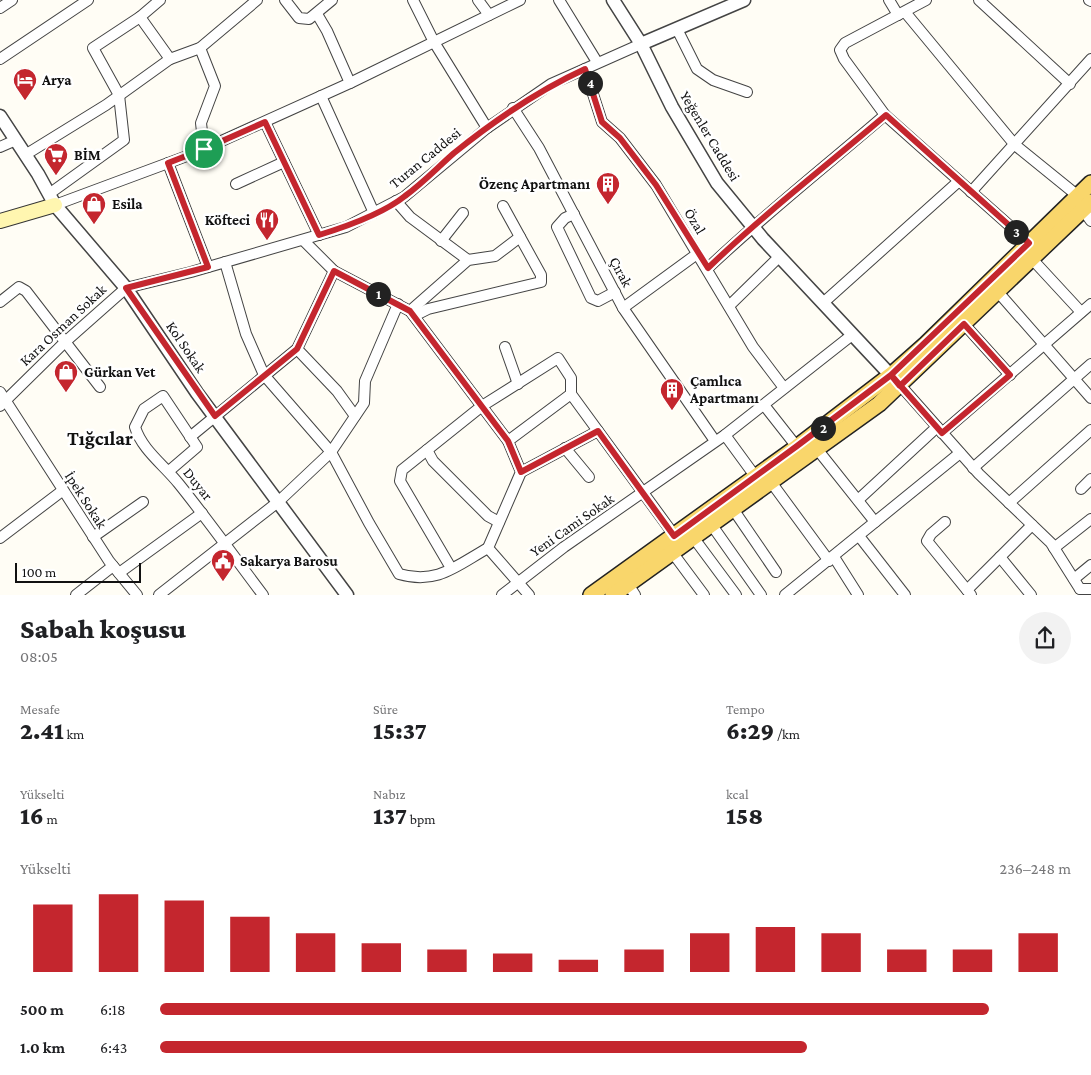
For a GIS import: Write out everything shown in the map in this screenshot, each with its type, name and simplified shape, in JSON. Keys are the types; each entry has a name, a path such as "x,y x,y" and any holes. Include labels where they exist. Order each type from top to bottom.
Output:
{"main road":[{"path":"591,595 797,446 896,380 964,324 1086,207 1091,183"},
{"path":"0,221 52,200"},
{"path":"613,595 632,590 672,552 693,536 879,404 896,380 1029,243 1086,207"}],"street":[{"path":"0,8 12,0"},
{"path":"0,59 88,0"},
{"path":"52,200 124,140 119,95 93,48 140,17 160,0"},
{"path":"25,155 119,95 170,59 200,48 257,0"},
{"path":"285,0 299,18 309,19 332,0"},
{"path":"413,0 434,42 487,128"},
{"path":"478,0 489,15"},
{"path":"52,200 168,163 204,149 350,83 520,0"},
{"path":"559,0 597,62"},
{"name":"Yeğenler Caddesi","path":"613,0 641,44 672,107 717,183 779,257 896,380"},
{"path":"641,44 744,0"},
{"path":"889,0 1015,145 1086,207"},
{"path":"926,0 845,43 840,50 844,59 886,115 1029,243"},
{"path":"979,0 1070,84"},
{"path":"317,14 327,31 350,83"},
{"path":"140,17 170,59"},
{"path":"677,29 697,69 703,75 747,92"},
{"name":"Turan Caddesi","path":"126,288 208,267 346,227 404,197 513,108 551,84 641,44"},
{"path":"200,48 215,86 200,122 204,149"},
{"path":"971,192 1091,60"},
{"name":"Özal","path":"585,69 602,122 620,138 656,185 708,268 753,347 784,388"},
{"path":"321,96 374,212"},
{"name":"Çırak","path":"513,108 539,148 623,308 715,442"},
{"path":"708,268 752,226 811,180 886,115"},
{"name":"Kol Sokak","path":"0,116 52,200 126,288 215,416 347,595"},
{"path":"265,122 319,235"},
{"path":"0,147 16,140"},
{"path":"236,184 284,162"},
{"path":"168,163 208,267"},
{"path":"823,304 959,181"},
{"path":"396,202 410,217 468,260"},
{"path":"412,314 541,282 541,275 503,206"},
{"path":"442,241 463,213"},
{"path":"574,214 565,218 557,227 591,298 598,300 615,292"},
{"path":"412,314 468,260 495,256 520,237"},
{"path":"303,240 334,271 398,304 412,314 508,441 521,472"},
{"path":"623,308 698,254"},
{"path":"729,306 779,257"},
{"path":"1032,259 1081,312"},
{"path":"225,262 246,334 264,375 331,452 369,524 399,574 416,579 441,575 488,548 521,472 598,431"},
{"path":"169,471 197,447 190,437 297,349 334,271"},
{"path":"0,302 19,287 26,290 100,388"},
{"name":"Kara Osman Sokak","path":"2,400 126,288"},
{"path":"998,292 1091,398"},
{"path":"159,595 278,502 331,452 364,403 365,381 398,304"},
{"path":"858,500 940,430 1010,375 1091,304"},
{"path":"964,324 1010,375"},
{"name":"Yeni Cami Sokak","path":"502,595 564,547 715,442 852,335"},
{"path":"504,347 518,384"},
{"path":"297,349 337,391 355,416"},
{"path":"452,568 400,481 402,470 482,406 558,358 571,378 571,394 674,536"},
{"path":"973,468 1091,364"},
{"path":"896,380 973,468 1054,548 1074,579 1079,592 1091,589"},
{"path":"508,441 571,394"},
{"name":"Duyar","path":"190,437 163,396 144,409 135,427 139,440 169,471 262,595"},
{"name":"İpek Sokak","path":"2,400 93,537 116,570 137,595"},
{"path":"764,405 797,446"},
{"path":"1009,504 1091,430"},
{"path":"724,434 755,476"},
{"path":"564,448 589,478"},
{"path":"817,449 875,522"},
{"path":"427,450 433,461 488,516 499,522"},
{"path":"785,595 960,453"},
{"path":"1081,489 1091,479"},
{"path":"771,482 858,595"},
{"path":"0,538 62,491"},
{"path":"93,537 143,502"},
{"path":"733,509 776,572"},
{"path":"79,594 202,513"},
{"path":"1054,548 1091,519"},
{"path":"945,522 931,534 927,541 969,592 1032,525"},
{"path":"710,524 761,595"},
{"path":"693,536 736,595"},
{"path":"859,536 905,595"},
{"path":"488,548 529,595"},
{"path":"672,552 704,595"},
{"path":"1000,557 1031,595"},
{"path":"1074,579 1091,564"}],"place":[{"name":"Arya","path":"25,101"},
{"name":"BİM","path":"56,176"},
{"name":"Özenç Apartmanı","path":"608,205"},
{"name":"Esila","path":"94,225"},
{"name":"Köfteci","path":"267,241"},
{"name":"Gürkan Vet","path":"66,393"},
{"name":"Çamlıca Apartmanı","path":"672,411"},
{"name":"Sakarya Barosu","path":"223,582"}],"district":[{"name":"Tığcılar","path":"100,438"}],"route":[{"path":"204,149 168,163 208,267 126,288 197,393 215,416 297,349 334,271 410,311 508,441 521,472 598,431 674,536 868,394 891,375 942,433 1010,375 964,324 900,386 891,375 926,344 1029,243 886,115 811,180 752,226 708,268 656,185 620,138 602,122 585,69 551,84 513,108 453,154 404,197 346,227 319,235 265,122 204,149"}]}
